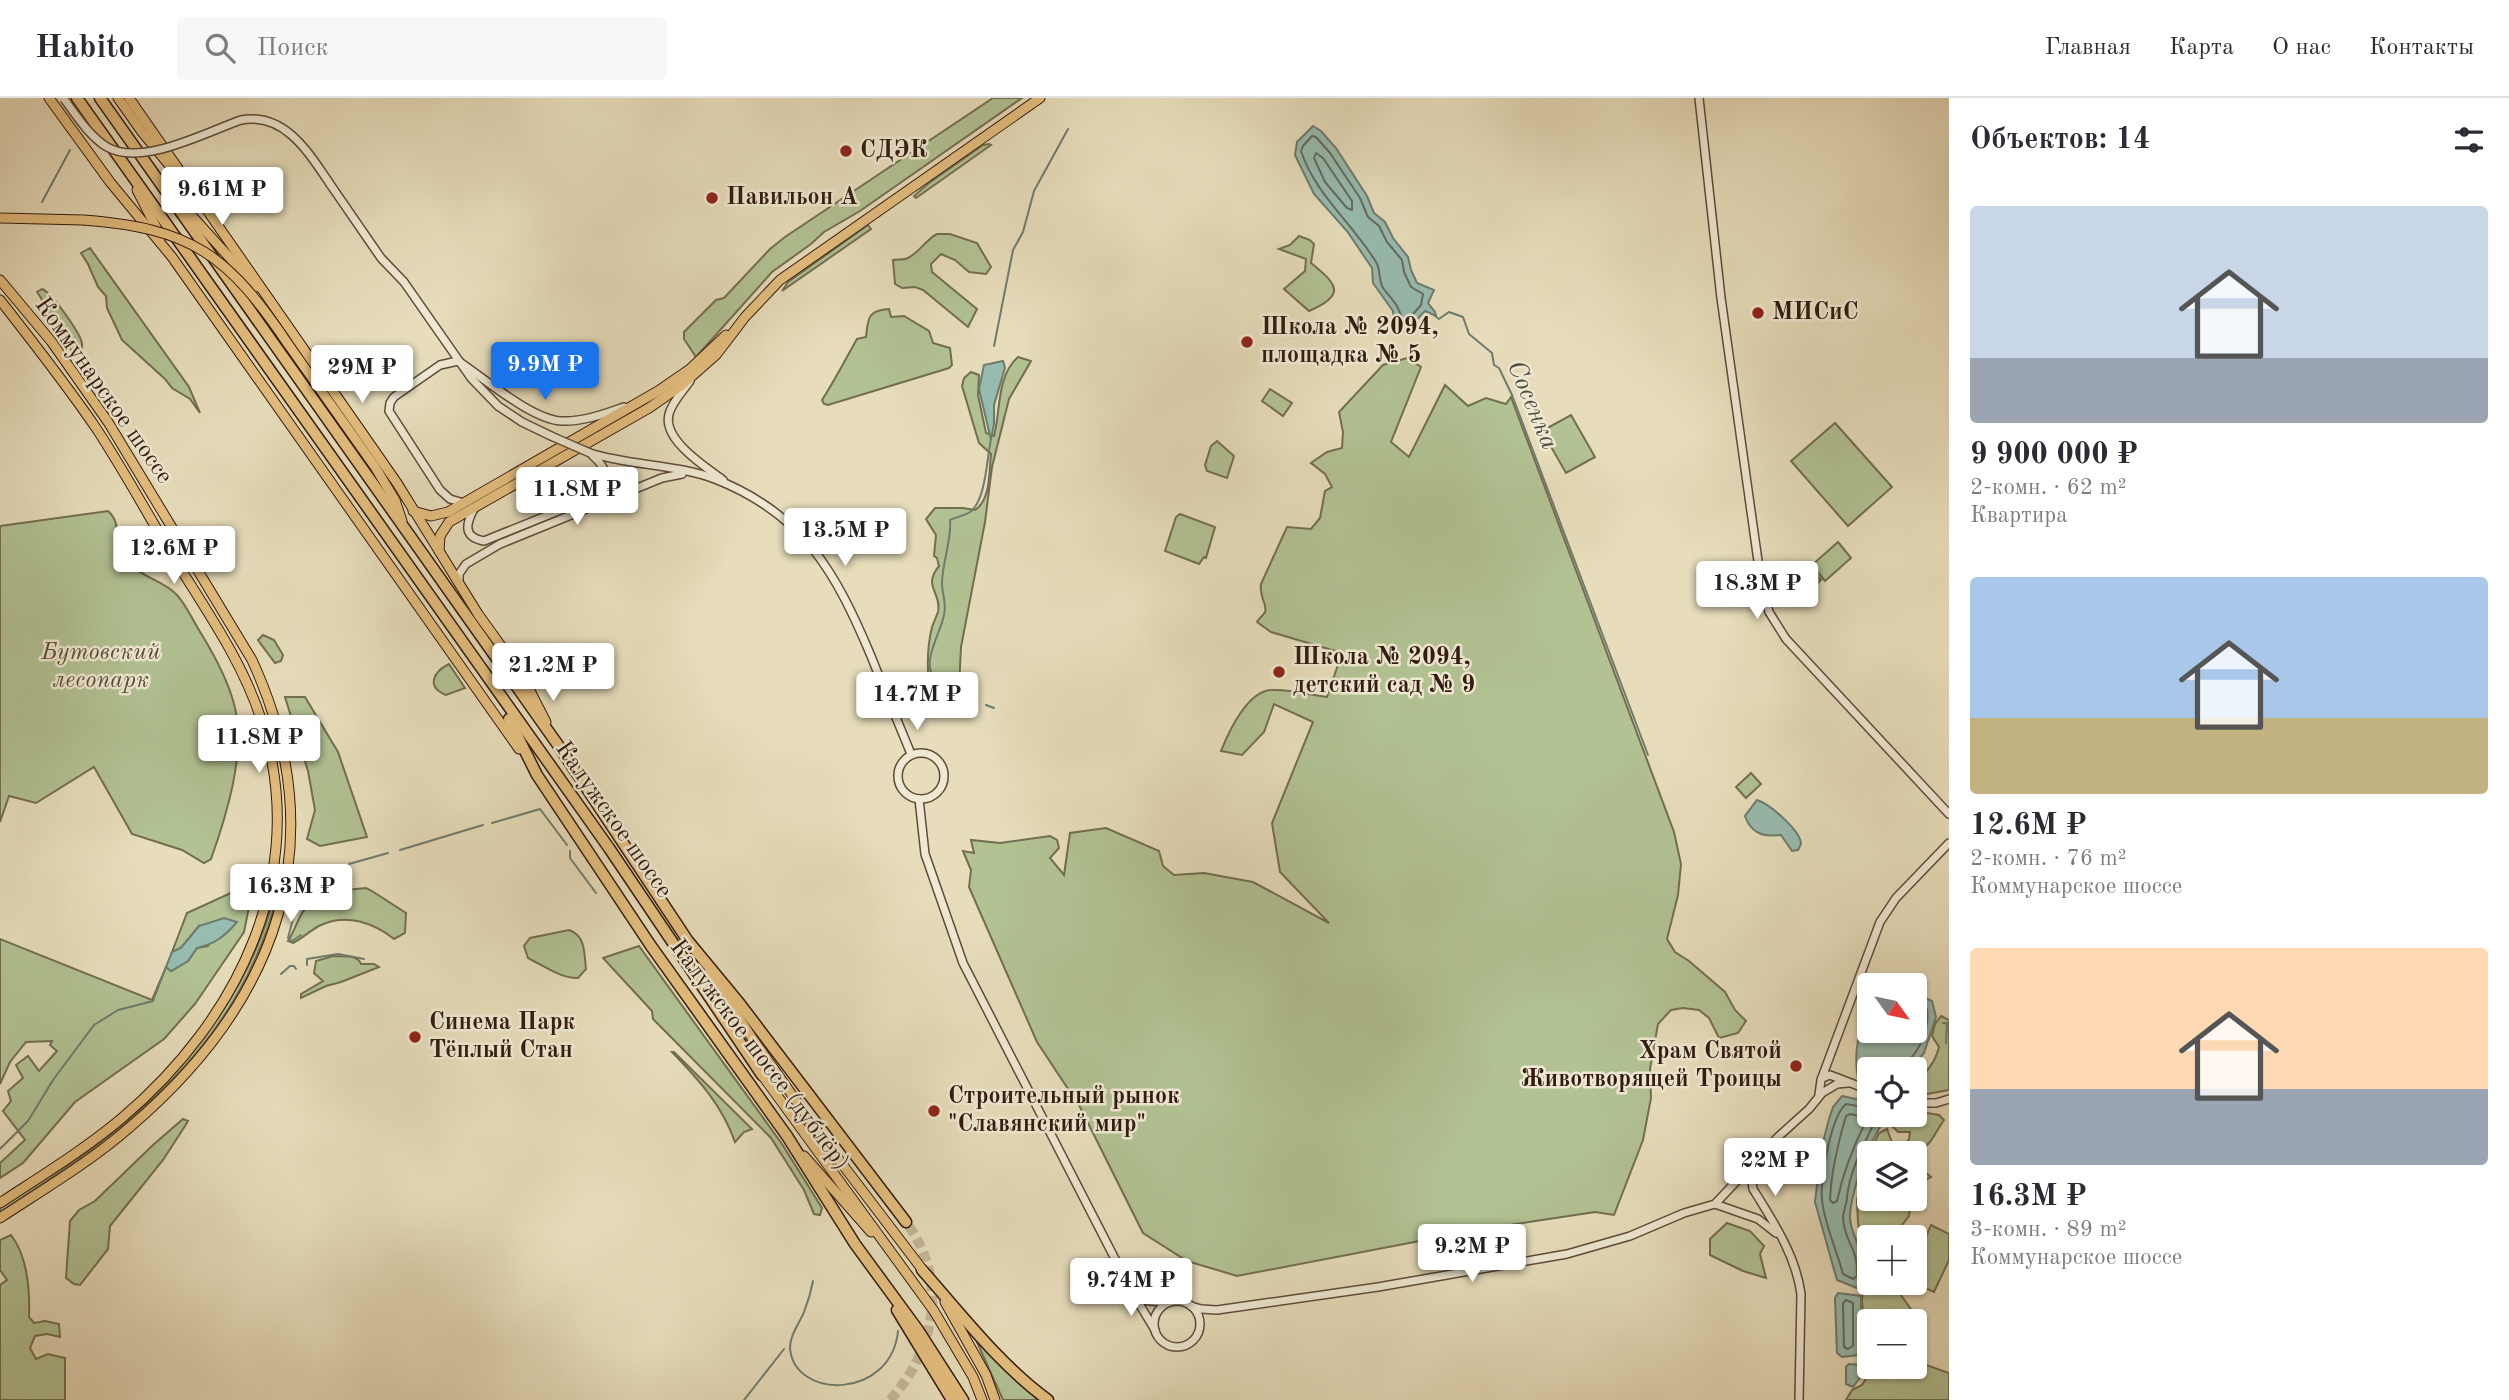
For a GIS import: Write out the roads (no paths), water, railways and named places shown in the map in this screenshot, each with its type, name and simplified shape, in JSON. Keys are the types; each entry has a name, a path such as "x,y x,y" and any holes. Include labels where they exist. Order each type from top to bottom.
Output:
{"highway":[{"name":"Калужское шоссе","path":"77,98 608,848 762,1075"},
{"name":"Калужское шоссе","path":"100,98 558,745 688,941"},
{"path":"492,687 537,775"},
{"name":"Калужское шоссе (дублёр)","path":"537,775 659,957 787,1136"},
{"path":"688,941 740,1004 906,1222"},
{"path":"787,1136 952,1400"},
{"path":"863,1255 918,1330 963,1400"},
{"path":"922,1270 1016,1374 1048,1400"}],"main road":[{"name":"Калужское шоссе (дублёр)","path":"49,98 110,182 172,257 537,775"},
{"path":"118,98 167,164 204,204"},
{"path":"129,98 361,429 461,589 522,675 558,745"},
{"path":"439,554 439,542 445,527 649,408 694,376 707,365 767,292 791,271 1040,98"},
{"path":"140,156 283,317"},
{"path":"121,158 172,257"},
{"path":"0,218 83,220 146,227 190,243 210,254 248,288 375,467 395,500 406,532"},
{"name":"Коммунарское шоссе","path":"0,280 51,341 108,422 235,630 266,691 276,719 287,766 292,817 288,872 278,914 259,966 231,1016 181,1078 131,1126 68,1174 0,1218"},
{"name":"Коммунарское шоссе","path":"0,300 96,428 235,662 261,717 273,769 278,816 277,847 262,919 242,969 211,1020 171,1070 122,1118 0,1203"},
{"path":"414,511 427,516 439,516 642,401 700,360 745,317"},
{"name":"Калужское шоссе","path":"688,941 820,1135 922,1270 962,1330 986,1375 995,1400"},
{"name":"Калужское шоссе","path":"762,1075 952,1338 982,1400"},
{"name":"Калужское шоссе (дублёр)","path":"787,1136 910,1277"}],"street":[{"path":"63,98 95,137 116,151 130,154 160,149 251,118 280,126 298,140 381,258 404,282 458,361 479,388 498,406 522,422 590,453 626,463 689,472 714,479 780,516 804,537 826,564 857,621 911,754"},
{"path":"1699,98 1728,350 1758,561 1769,612 1786,639 1949,814"},
{"path":"464,503 450,499 440,491 389,411 394,397 440,365 458,361 526,408 551,419 580,420 642,401"},
{"path":"694,376 670,411 670,427 679,443 732,487"},
{"path":"475,508 466,527 472,537 484,541 593,497 603,486 606,473 603,464 590,453"},
{"path":"461,589 458,578 463,567 500,544 662,478 689,472"},
{"path":"923,752 941,764 944,773 939,790 928,798 919,799 904,793 898,781 898,772 901,764 911,754 923,752"},
{"path":"919,799 925,854 963,963 1132,1292 1162,1341 1174,1346 1191,1342 1207,1316 1217,1310"},
{"path":"1819,1097 1830,1057 1880,922 1896,898 1949,843"},
{"path":"1132,1292 1149,1301 1179,1301 1201,1310 1217,1310 1378,1287 1567,1254 1606,1244 1714,1204 1831,1087 1834,1082 1826,1078"},
{"path":"1826,1078 1857,1086"},
{"path":"1831,1087 1848,1083"},
{"path":"1927,1103 1949,1099"},
{"path":"1756,1162 1753,1189 1794,1263 1801,1294 1799,1400"},
{"path":"1714,1204 1758,1219 1779,1236"},
{"path":"1155,1330 1157,1313 1170,1302"},
{"path":"1191,1306 1199,1317 1198,1331"}],"water":[{"path":"1313,126 1336,148 1367,196 1374,213 1385,222 1393,238 1408,257 1417,283 1434,290 1428,303 1436,316 1425,311 1406,331 1394,325 1393,311 1373,283 1372,268 1347,231 1314,194 1295,155 1297,142"},
{"path":"1003,361 1005,368 994,405 991,440 979,389 984,365"},
{"path":"1757,800 1777,812 1791,825 1800,839 1798,850 1792,851 1781,835 1764,835 1751,827 1745,816"},
{"path":"224,918 237,922 219,939 197,948 188,961 171,971 166,967 172,952 181,948 199,926"},
{"path":"1927,999 1932,1001 1936,1017 1924,1053 1921,1057 1857,1057 1857,1068 1856,1059 1858,1043 1927,1043"},
{"path":"1842,1096 1857,1099 1857,1127 1880,1127 1872,1141 1857,1141 1857,1183 1850,1217 1857,1242 1857,1288 1837,1280 1815,1202 1821,1150 1833,1107"},
{"path":"1838,1293 1861,1296 1861,1309 1857,1309 1857,1355 1842,1357 1837,1353 1835,1298"},
{"path":"1849,1364 1857,1365 1859,1379 1853,1387 1846,1384 1846,1367"}],"waterway":[{"path":"994,346 1013,250 1023,232 1034,191 1068,129"},
{"path":"42,202 70,150"},
{"name":"Сосенка","path":"1435,316 1439,319 1449,312 1463,317 1469,334 1492,353 1494,365 1499,368 1512,395 1648,755"},
{"path":"959,696 935,680 930,659 945,610 942,575 950,535 950,520 965,515 975,506 985,478 991,439"},
{"path":"986,705 994,708"},
{"path":"492,823 540,809 567,845"},
{"path":"400,850 483,825"},
{"path":"570,851 570,858 596,893"},
{"path":"349,864 388,853"},
{"path":"292,908 317,903 340,886"},
{"path":"304,904 311,889"},
{"path":"296,907 288,938 292,941 301,935"},
{"path":"307,965 307,959 338,954 364,959"},
{"path":"281,974 290,966 296,969"},
{"path":"0,1149 28,1121 53,1080 94,1025 118,1010 153,1001 166,967"},
{"path":"1943,1023 1949,1024"},
{"path":"1946,1043 1947,1023"},
{"path":"813,1281 807,1304 790,1343 796,1365 808,1377 824,1384 843,1385 862,1380 879,1370 892,1354 898,1331"},
{"path":"744,1400 784,1349"}],"tunnel":[{"path":"890,1400 918,1359 927,1337 931,1314 932,1290 928,1267 920,1244 906,1222"}],"place":[{"name":"СДЭК","path":"846,151"},
{"name":"Павильон А","path":"712,198"},
{"name":"МИСиС","path":"1758,313"},
{"name":"Школа № 2094, площадка № 5","path":"1247,342"},
{"name":"Школа № 2094, детский сад № 9","path":"1279,672"},
{"name":"Синема Парк Тёплый Стан","path":"415,1037"},
{"name":"Храм Святой Животворящей Троицы","path":"1796,1066"},
{"name":"Строительный рынок \"Славянский мир\"","path":"934,1111"}],"park label":[{"name":"Бутовский лесопарк","path":"101,667"}]}
